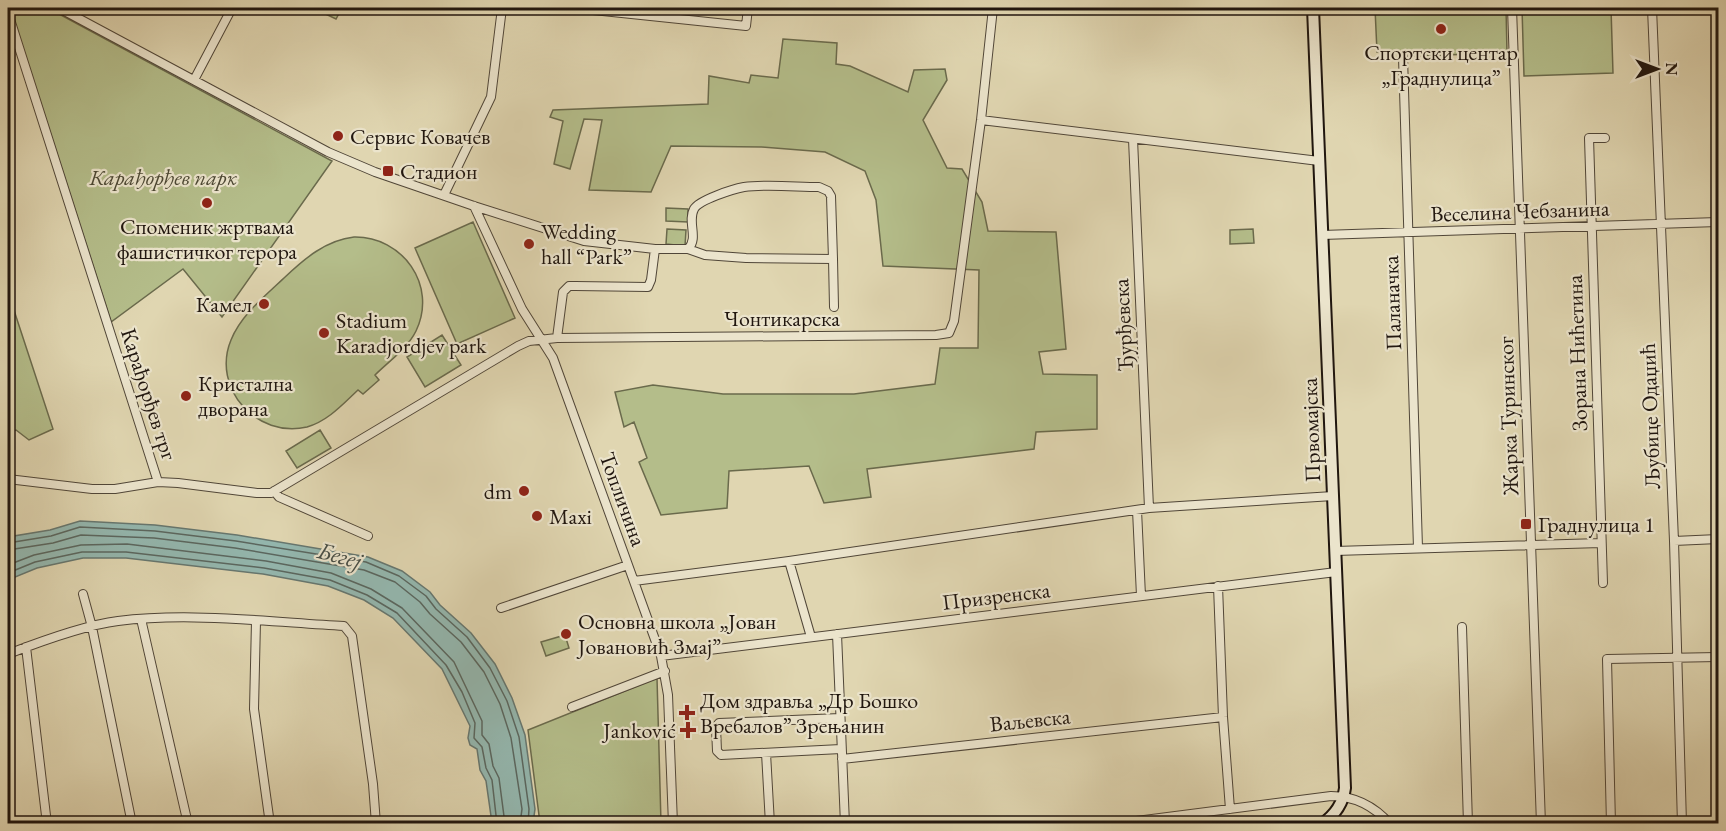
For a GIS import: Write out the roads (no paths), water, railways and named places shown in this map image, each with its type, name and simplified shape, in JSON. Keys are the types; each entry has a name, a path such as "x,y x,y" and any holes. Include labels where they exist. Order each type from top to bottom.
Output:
{"street":[{"path":"59,8 328,152 375,172 474,206 584,241 655,249 688,249 715,256 833,259"},
{"path":"194,80 232,8"},
{"path":"444,195 491,97 502,8"},
{"path":"574,8 746,26 748,8"},
{"name":"Чонтикарска","path":"557,338 944,335 949,333 953,326 960,276 993,8"},
{"path":"1292,8 1313,9"},
{"name":"Жарка Туринског","path":"1512,8 1541,824"},
{"name":"Љубице Одаџић","path":"1652,8 1674,541 1682,824"},
{"name":"Првомајска","path":"1313,9 1344,796"},
{"name":"Карађорђев трг","path":"8,13 158,482 257,493 274,492"},
{"name":"Паланачка","path":"1403,57 1418,548"},
{"path":"981,120 1319,161"},
{"name":"Зорана Нићетина","path":"1603,583 1589,138 1605,138"},
{"name":"Ђурђевска","path":"1133,139 1149,508"},
{"path":"688,249 693,242 694,209 697,204 705,200 744,187 819,187 828,191 833,202 834,307"},
{"path":"474,206 522,309 543,340"},
{"name":"Веселина Чебзанина","path":"1323,235 1719,222"},
{"path":"368,536 274,492 518,346 529,341 557,338 562,292 566,288 575,286 648,287 655,249"},
{"name":"Топличина","path":"543,340 553,358 665,671 674,824"},
{"path":"8,479 93,489 115,489 158,482"},
{"path":"634,581 789,561 1149,508 1333,496"},
{"path":"1137,510 1141,596"},
{"path":"1674,541 1719,539"},
{"path":"1335,551 1601,543"},
{"path":"789,561 811,638"},
{"path":"501,608 628,565"},
{"name":"Призренска","path":"660,656 1336,572"},
{"path":"1218,586 1223,717 1230,809"},
{"path":"83,594 93,627 132,824"},
{"path":"8,654 110,622 141,619 177,618 344,626 352,636 374,784 376,824"},
{"path":"141,619 188,824"},
{"path":"256,621 254,709 270,824"},
{"path":"1462,627 1468,824"},
{"path":"837,634 845,824"},
{"path":"26,647 48,824"},
{"path":"1611,824 1607,659 1719,657"},
{"path":"572,707 665,671"},
{"name":"Ваљевска","path":"842,759 1223,717"},
{"path":"840,718 719,723 716,727 717,751 721,755 841,749"},
{"path":"766,753 770,824"},
{"path":"1322,824 1335,813 1344,796"},
{"path":"1113,824 1344,796 1361,801 1390,824"},
{"path":"433,824 444,824"}],"water":[{"name":"Бегеј","path":"80,521 155,525 237,535 368,557 402,571 430,592 440,605 471,633 495,664 512,698 525,735 535,809 533,823 492,823 486,781 480,770 477,749 470,745 468,738 470,726 442,669 393,618 364,600 328,586 263,574 126,558 83,558 37,568 8,580 8,537 50,530"}],"place":[{"name":"Спортски центар „Граднулица”","path":"1441,29"},
{"name":"Сервис Ковачев","path":"338,136"},
{"name":"Стадион","path":"388,171"},
{"name":"Споменик жртвама фашистичког терора","path":"207,203"},
{"name":"Wedding hall “Park”","path":"529,244"},
{"name":"Камел","path":"264,304"},
{"name":"Stadium Karadjordjev park","path":"324,333"},
{"name":"Кристална дворана","path":"186,396"},
{"name":"dm","path":"524,491"},
{"name":"Maxi","path":"537,516"},
{"name":"Граднулица 1","path":"1526,524"},
{"name":"Основна школа „Јован Јовановић Змај”","path":"566,634"},
{"name":"Дом здравља „Др Бошко Вребалов” Зрењанин","path":"687,713"},
{"name":"Janković","path":"688,730"}],"park label":[{"name":"Карађорђев парк","path":"163,177"}]}
